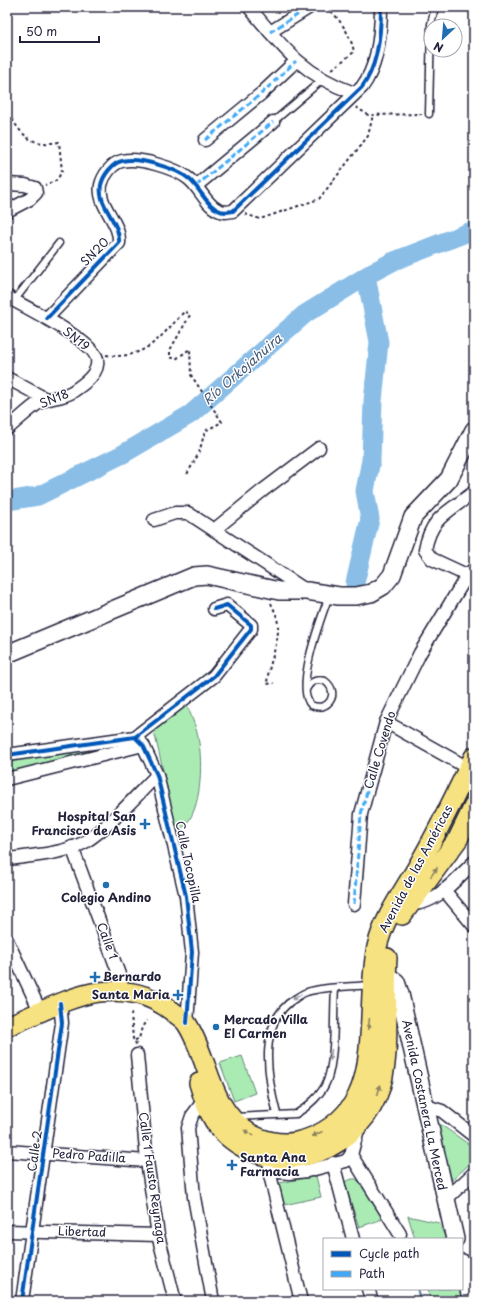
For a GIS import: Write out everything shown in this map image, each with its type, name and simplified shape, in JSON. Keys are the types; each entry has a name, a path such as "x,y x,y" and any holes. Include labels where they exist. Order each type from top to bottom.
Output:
{"main road":[{"path":"7,654 194,576 207,575 279,590 307,591 329,595 356,596 371,593 383,586 392,576 413,518 449,479 474,430"},
{"name":"Avenida de las Américas","path":"405,900 424,857 472,765"},
{"name":"Avenida de las Américas","path":"271,1157 295,1142 325,1131 338,1122 351,1107 361,1088 366,1067 379,980 377,947 383,930 405,900 458,839 474,806"},
{"path":"120,992 134,1001 158,1012 171,1023 182,1036 210,1098 224,1122 242,1129 257,1138 271,1157 300,1156 322,1151 346,1136 360,1123 377,1096 383,1076 386,1058 385,1004 379,992 379,980"},
{"name":"Avenida Costanera La Merced","path":"379,980 396,982 400,994 455,1238"},
{"path":"7,1026 41,1013 60,1003 83,995 101,992 137,992 154,999 186,1023 195,1040 210,1098"},
{"path":"463,1267 472,1301"}],"street":[{"path":"249,7 296,61 322,80 356,97"},
{"path":"270,32 310,7"},
{"path":"234,211 356,97 369,78 373,68 381,7"},
{"path":"205,140 262,93 296,61"},
{"path":"196,186 274,122"},
{"name":"SN20","path":"47,318 119,242 118,228 102,198 101,186 105,175 120,161 130,160 155,164 174,170 188,178 212,206 218,210 227,212 234,211"},
{"path":"7,184 25,185 35,188 36,193 33,197 7,211"},
{"name":"SN19","path":"10,299 47,318 74,336 97,358 97,366"},
{"name":"SN18","path":"7,429 46,399 55,399 70,393 92,375 97,366"},
{"path":"7,378 46,399"},
{"path":"214,530 262,490 319,448"},
{"path":"472,574 432,559 425,550 432,528 438,519 474,492"},
{"path":"154,520 175,512 188,513 307,591"},
{"name":"Calle Covendo","path":"354,904 361,814 386,722 420,653 472,574"},
{"path":"7,779 139,741 214,676 251,629 251,625 227,605 214,609"},
{"path":"386,722 472,765"},
{"path":"7,755 139,741"},
{"name":"Calle Tocopilla","path":"139,741 158,775 186,896 191,934 191,977 186,1023"},
{"path":"7,858 41,856 84,842 158,775"},
{"name":"Calle 1","path":"72,847 120,977 120,992"},
{"path":"405,900 421,904 444,890 474,862"},
{"path":"444,890 474,926"},
{"path":"7,940 41,1013"},
{"name":"Calle 2","path":"22,1301 45,1153 62,1023 60,1003"},
{"name":"Calle 1 Fausto Reynaga","path":"137,1054 147,1161 158,1235 175,1301"},
{"path":"210,1098 192,1116 188,1128 194,1197 213,1301"},
{"path":"426,1106 442,1111 474,1136"},
{"path":"271,1157 289,1173 308,1171 333,1163 346,1161 351,1156 360,1123"},
{"name":"Pedro Padilla","path":"7,1151 147,1161"},
{"path":"351,1156 400,1234"},
{"path":"271,1157 301,1301"},
{"path":"333,1163 353,1238"},
{"path":"445,1200 474,1173"},
{"name":"Libertad","path":"7,1231 32,1230 158,1235"},
{"path":"368,1290 372,1301"}],"lane":[{"path":"429,114 431,24 435,7"},
{"path":"274,122 322,80"},
{"path":"10,299 59,243"},
{"path":"306,690 312,682 316,680 326,681 332,688 332,698 327,705 315,707 308,702 306,690 311,649 329,595"},
{"path":"277,1114 270,1083 269,1042 277,1014 287,1003 306,992 379,980"},
{"path":"224,1122 277,1114 288,1116 303,1110 320,1092 327,1081 332,1053 334,988"}],"path":[{"path":"322,80 354,52 352,42 342,25 335,14 326,7"},
{"path":"356,97 355,107 368,115 429,114"},
{"path":"234,211 260,219 319,199 368,136 373,115"},
{"path":"7,122 12,119 21,134 33,141 46,144 59,142 62,171 57,180 35,188"},
{"path":"93,353 113,356 135,355 155,342 185,311 190,315 170,350 170,357 176,359 190,349 191,376 222,422 205,431 199,453 186,476"},
{"path":"270,601 277,618 277,636 268,672 267,684 274,683"},
{"path":"131,1013 133,1039 135,1040 137,1054"},
{"path":"135,1040 139,1039 142,1027 147,1020"}],"green space":[{"path":"186,702 200,747 199,789 192,815 186,825 177,831 153,727"},
{"path":"124,744 7,776 7,761"},
{"path":"469,786 473,788 473,790 436,861 432,860"},
{"path":"242,1056 255,1093 234,1101 220,1063"},
{"path":"437,1122 474,1148 474,1160 451,1181"},
{"path":"316,1176 321,1197 284,1205 279,1183"},
{"path":"356,1179 360,1183 383,1219 359,1227 344,1182"},
{"path":"408,1216 439,1223 446,1238 415,1238"},
{"path":"428,1290 462,1290 465,1301 431,1301"}],"waterway":[{"name":"Río Orkojahuira","path":"7,501 38,496 123,454 191,414 305,314 373,272 394,261 474,230"},
{"path":"355,583 370,519 365,491 371,460 373,401 379,342 366,276"},
{"path":"418,1290 420,1301"}],"marked path":[{"path":"270,32 310,7"},
{"path":"205,140 262,93 296,61"},
{"path":"196,186 273,122"},
{"path":"354,904 361,814 375,762"}],"cycle path":[{"path":"47,318 119,243 119,235 105,207 101,193 102,181 111,167 118,162 129,160 147,162 167,167 189,179 214,208 224,212 233,211 362,87 372,69 378,49 381,7"},
{"path":"7,755 135,737 214,676 251,629 251,625 227,605 214,609"},
{"path":"135,737 143,745 157,775 186,896 192,952 187,1023"},
{"path":"22,1301 62,1023 60,1003"}],"place":[{"name":"Hospital San Francisco de Asis","path":"145,824"},
{"name":"Colegio Andino","path":"106,885"},
{"name":"Bernardo","path":"95,977"},
{"name":"Santa Maria","path":"178,995"},
{"name":"Mercado Villa El Carmen","path":"216,1027"},
{"name":"Santa Ana Farmacia","path":"232,1165"}]}
